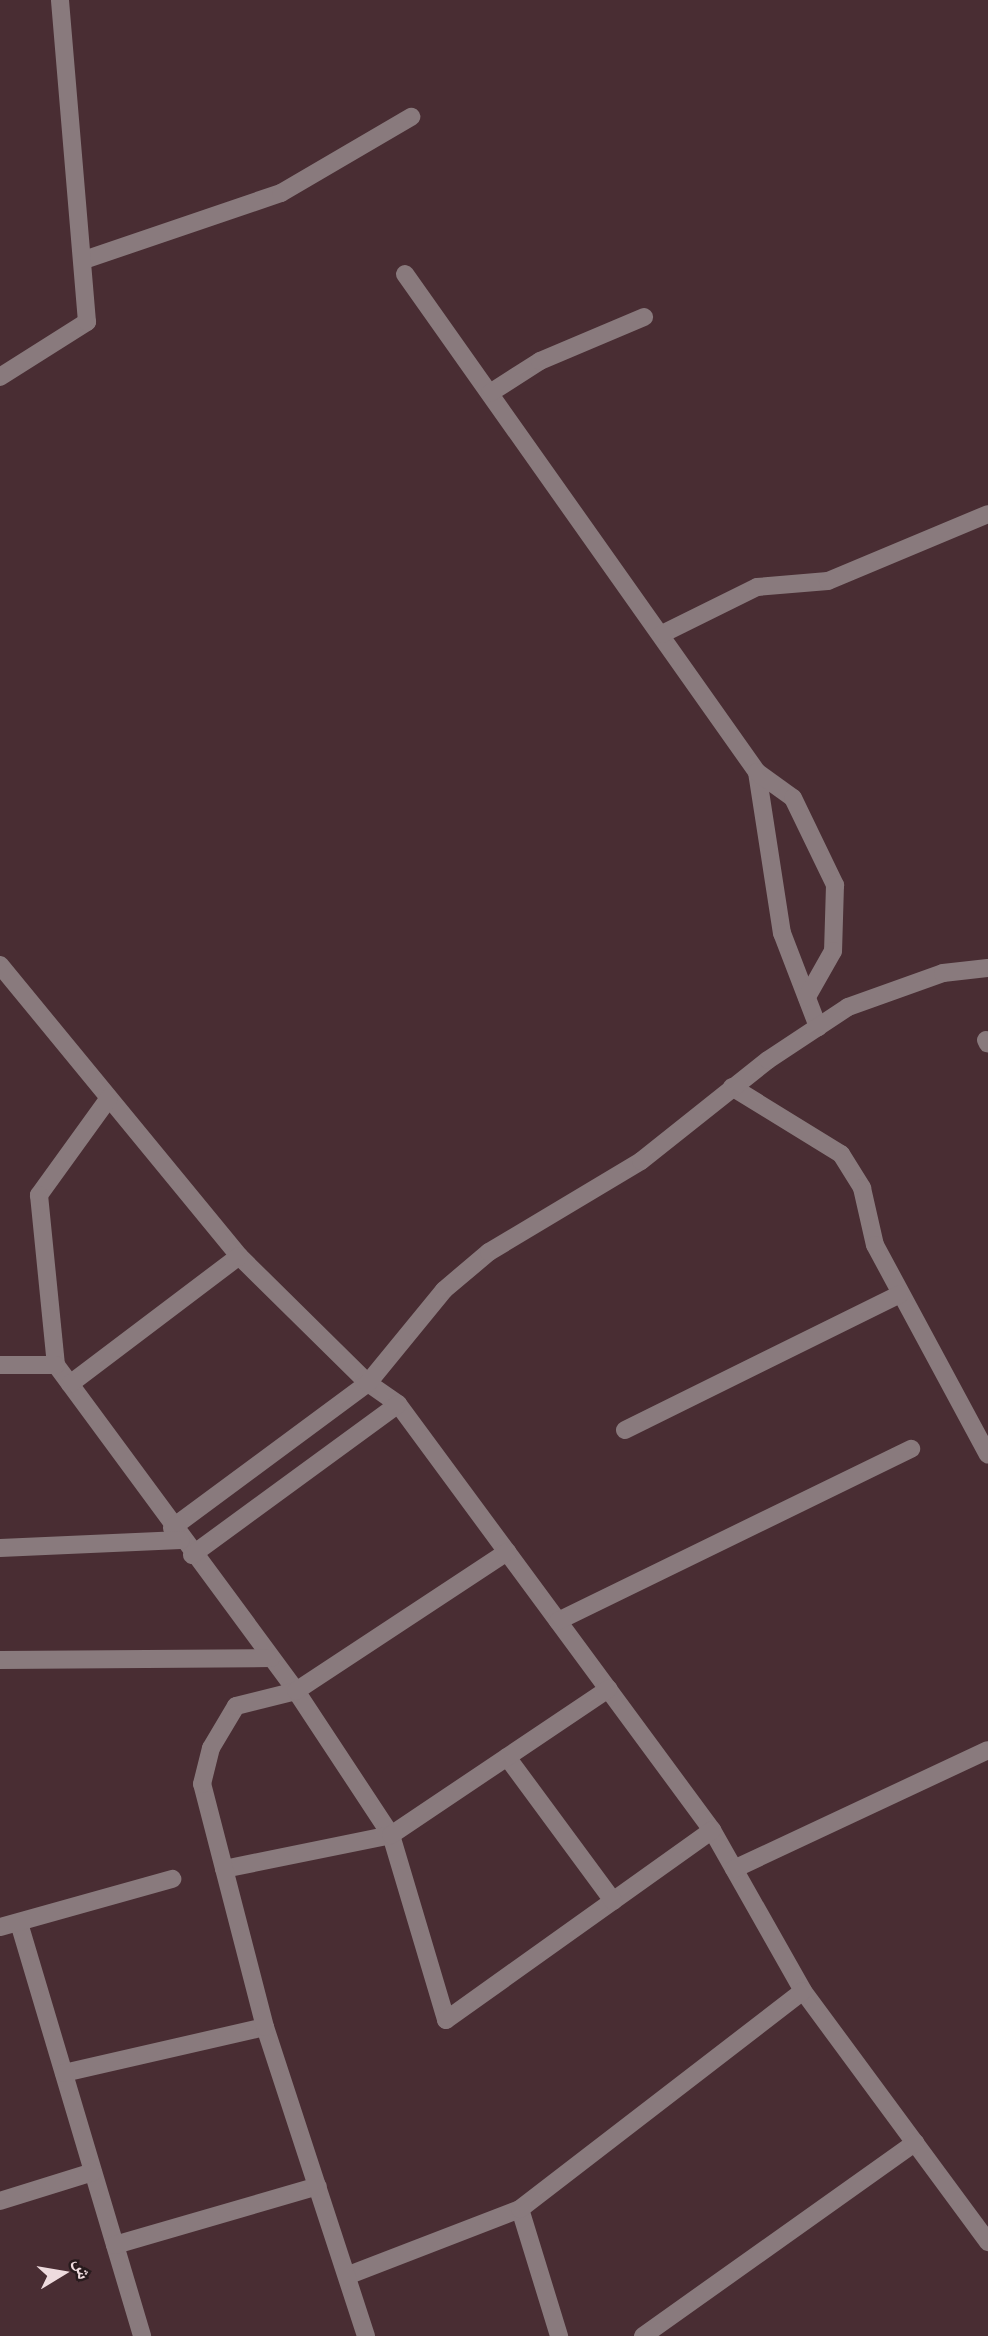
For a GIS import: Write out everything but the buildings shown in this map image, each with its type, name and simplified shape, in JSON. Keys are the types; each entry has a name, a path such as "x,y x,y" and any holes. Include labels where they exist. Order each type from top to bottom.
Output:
{"street":[{"path":"0,377 87,322 84,260 60,0"},
{"path":"84,260 281,193 411,117"},
{"path":"405,274 757,772 793,799 835,885 833,951 807,997"},
{"path":"490,393 540,361 645,317"},
{"path":"662,634 757,587 828,581 988,514"},
{"path":"757,772 782,933 818,1027"},
{"path":"0,1548 176,1534 369,1383 444,1290 489,1252 641,1161 732,1087 848,1007 943,973 988,968"},
{"path":"3,971 239,1256 369,1383 398,1404 712,1830 803,1991 988,2242"},
{"path":"732,1087 841,1154 862,1188 875,1245 988,1455"},
{"path":"109,1098 39,1195 56,1365 176,1534 296,1691 391,1835 446,2020 712,1830"},
{"path":"70,1384 239,1256"},
{"path":"625,1430 901,1294"},
{"path":"0,1365 56,1365"},
{"path":"192,1555 398,1404"},
{"path":"558,1621 911,1449"},
{"path":"366,2336 349,2275 265,2027 202,1784 211,1748 236,1706 296,1691 506,1552"},
{"path":"0,1660 271,1658"},
{"path":"224,1869 391,1835 607,1689"},
{"path":"734,1869 988,1750"},
{"path":"507,1757 613,1901"},
{"path":"0,1927 172,1879"},
{"path":"19,1923 142,2336"},
{"path":"349,2275 520,2209 803,1991"},
{"path":"64,2073 265,2027"},
{"path":"643,2336 915,2143"},
{"path":"0,2201 93,2172"},
{"path":"115,2245 318,2186"},
{"path":"520,2209 559,2336"}]}
